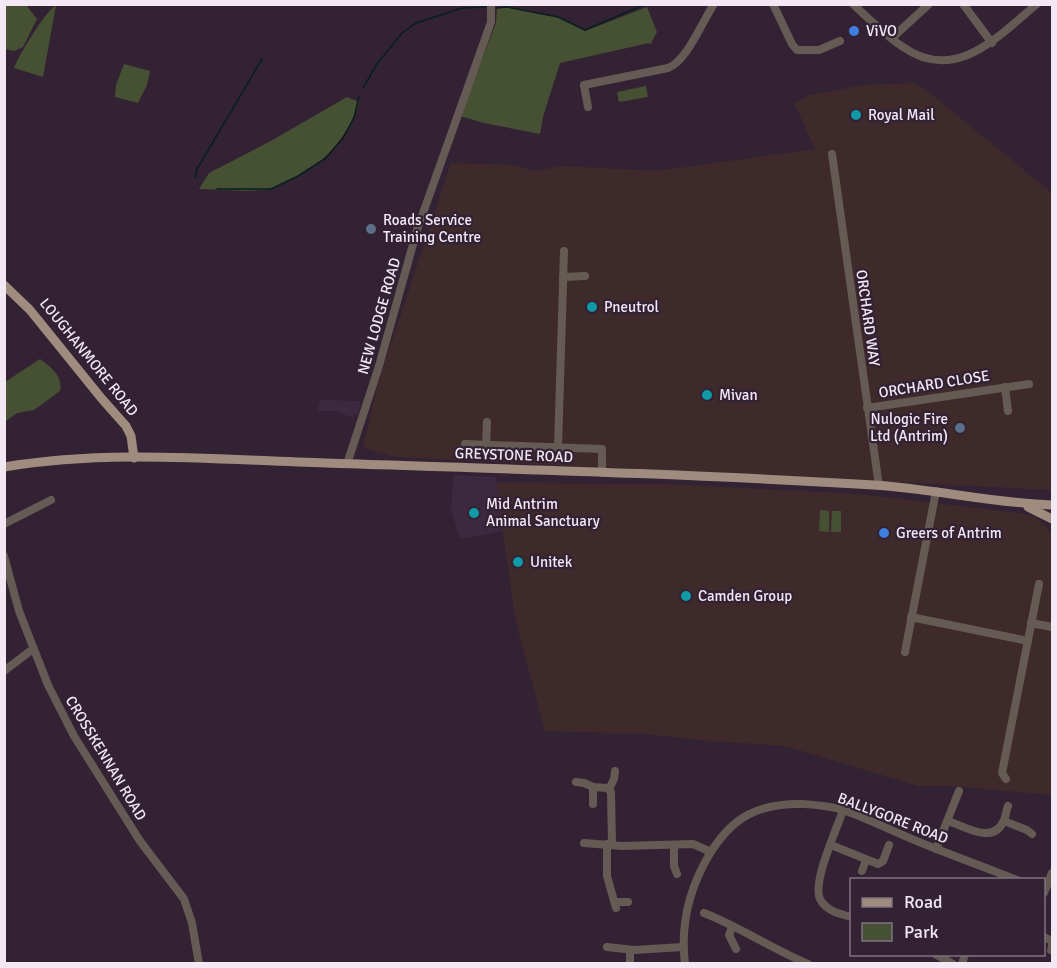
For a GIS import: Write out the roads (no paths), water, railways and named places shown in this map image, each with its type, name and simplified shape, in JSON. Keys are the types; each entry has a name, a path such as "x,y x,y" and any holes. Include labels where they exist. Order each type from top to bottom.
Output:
{"main road":[{"name":"LOUGHANMORE ROAD","path":"4,285 30,310 126,426 131,436 134,458"},
{"name":"GREYSTONE ROAD","path":"4,467 40,461 134,458 602,473 879,486 1021,504 1053,505"},
{"name":"GREYSTONE ROAD","path":"1021,504 1053,519"}],"street":[{"name":"NEW LODGE ROAD","path":"347,464 380,366 417,230 491,22 491,4"},
{"path":"588,107 584,85 675,65 714,4"},
{"path":"773,4 797,50 819,50 840,40"},
{"path":"853,4 912,53 942,60 963,58 992,43 1037,4"},
{"path":"892,38 929,4"},
{"path":"963,4 992,43"},
{"name":"ORCHARD WAY","path":"832,154 879,486"},
{"path":"558,447 564,251"},
{"path":"563,277 585,276"},
{"name":"ORCHARD CLOSE","path":"867,408 1029,384"},
{"name":"ORCHARD CLOSE","path":"1005,387 1008,411"},
{"path":"486,444 487,422"},
{"path":"465,444 602,449 602,473"},
{"path":"905,652 936,492"},
{"path":"4,524 51,500"},
{"name":"CROSSKENNAN ROAD","path":"4,556 20,611 48,685 74,736 140,841 184,898 192,923 199,963"},
{"path":"1006,779 1002,773 1039,584"},
{"path":"911,617 1028,641"},
{"path":"1031,623 1053,627"},
{"path":"4,671 33,649"},
{"path":"615,771 609,789 613,801 607,876 616,905 628,902"},
{"path":"576,782 609,789"},
{"path":"593,787 593,804"},
{"path":"936,849 948,821 955,794"},
{"name":"BALLYGORE ROAD","path":"685,963 684,922 689,897 697,876 728,828 747,814 760,808 795,804 826,806 843,810 995,876"},
{"path":"948,821 984,834 993,831 1004,821 1008,806"},
{"path":"843,810 820,876 818,893 829,909 850,916"},
{"path":"1004,821 1030,829"},
{"path":"584,843 695,844 711,852"},
{"path":"831,845 866,860 880,863 889,844"},
{"path":"674,845 674,866 677,874"},
{"path":"862,871 866,860"},
{"path":"1045,891 1053,873"},
{"path":"704,914 724,921 782,953 808,963"},
{"path":"732,927 729,935 736,949"},
{"path":"607,947 630,950 683,947"},
{"path":"630,950 630,963"},
{"path":"938,956 953,963"}],"waterway":[{"path":"497,8 507,7 558,17 585,30 646,4"},
{"path":"363,88 377,64 402,33 416,23 462,8 486,7"},
{"path":"195,177 197,169 262,59"},
{"path":"217,189 271,189 298,176 326,158 343,138 354,118 359,96"}],"place":[{"name":"ViVO","path":"854,31"},
{"name":"Royal Mail","path":"856,115"},
{"name":"Roads Service Training Centre","path":"371,229"},
{"name":"Pneutrol","path":"592,307"},
{"name":"Mivan","path":"707,395"},
{"name":"Nulogic Fire Ltd (Antrim)","path":"960,428"},
{"name":"Mid Antrim Animal Sanctuary","path":"474,513"},
{"name":"Greers of Antrim","path":"884,533"},
{"name":"Unitek","path":"518,562"},
{"name":"Camden Group","path":"686,596"}]}
